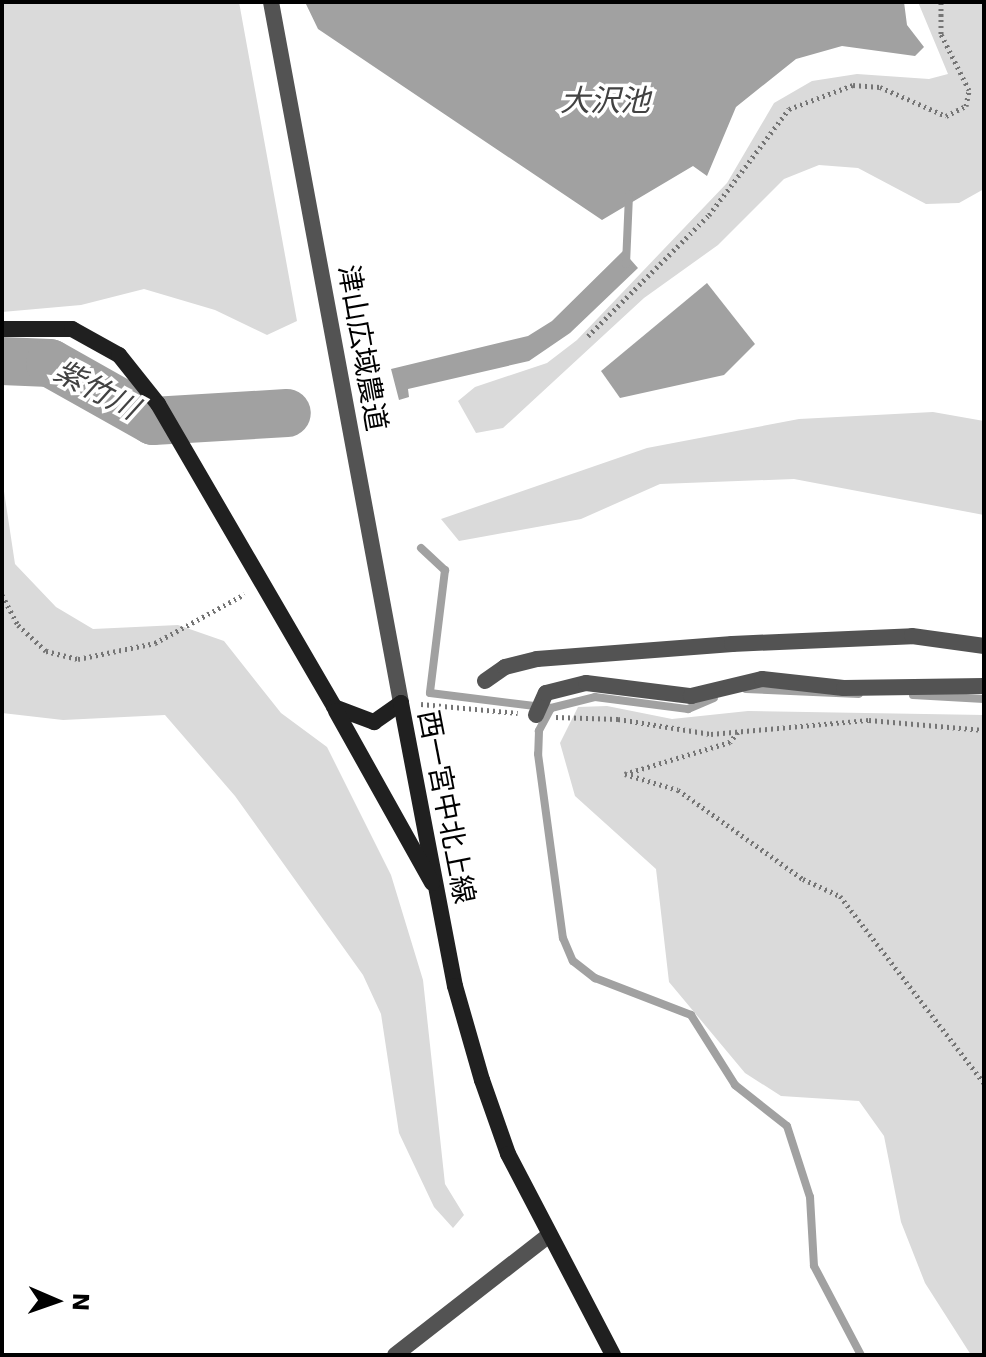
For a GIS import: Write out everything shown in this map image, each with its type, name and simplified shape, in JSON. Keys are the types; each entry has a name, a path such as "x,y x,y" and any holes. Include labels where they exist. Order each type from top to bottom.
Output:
{"main road":[{"path":"2,329 50,325 94,338 119,355 158,404 437,891"},
{"name":"西一宮中北上線","path":"334,707 351,719 374,722 401,703 437,891 482,1080 508,1154 548,1236 613,1355"}],"street":[{"name":"津山広域農道","path":"271,2 401,703"},
{"path":"485,681 505,667 537,659 732,644 912,636 984,646"},
{"path":"536,715 546,693 586,683 691,696 762,679 844,688 984,686"},
{"path":"395,1355 548,1236"}],"path":[{"path":"588,336 709,215 759,141 789,109 853,85 880,87 946,116 966,106 969,90 941,34 941,2"},
{"path":"2,595 18,625 46,651 78,659 155,643 261,584"},
{"path":"401,703 738,732 869,720 984,730"},
{"path":"738,732 730,742 625,774 678,790 803,879 840,896 984,1083"}],"shaded area":[{"path":"2,2 239,2 297,321 267,335 215,310 144,289 81,305 2,312"},
{"path":"918,2 984,2 984,189 959,203 926,204 858,168 819,165 784,179 718,245 644,298 503,428 476,433 458,401 475,387 547,363 577,340 727,183 774,103 812,81 857,74 929,79 948,74"},
{"path":"933,412 984,421 984,515 794,479 660,484 581,519 459,541 441,519 647,448 799,419"},
{"path":"2,478 15,564 56,607 93,629 178,625 224,641 281,713 327,747 391,875 423,980 445,1184 464,1215 453,1228 434,1207 399,1133 381,1014 363,975 235,796 165,715 63,720 2,713"},
{"path":"607,706 672,719 748,711 984,715 984,1355 971,1355 925,1283 901,1222 884,1136 859,1101 781,1096 745,1073 669,982 656,869 575,796 560,743 578,707"}],"water":[{"name":"大沢池","path":"305,2 904,2 907,25 924,47 915,56 842,46 796,59 736,107 707,176 693,166 602,220 318,29"},
{"path":"623,251 638,268 570,333 529,361 408,389 409,397 399,400 391,369 528,336 552,321"},
{"path":"707,283 755,344 724,375 620,398 601,371"}],"waterway":[{"path":"626,264 629,194"},
{"name":"紫竹川","path":"2,361 50,363 153,421 287,413"},
{"path":"421,548 445,570 430,693 551,708 595,697 688,709 714,698"},
{"path":"746,689 859,694"},
{"path":"913,695 984,699"},
{"path":"551,708 539,731 538,754 563,938 573,961 595,978 691,1015 735,1085 787,1126 810,1197 814,1266 861,1355"}]}
